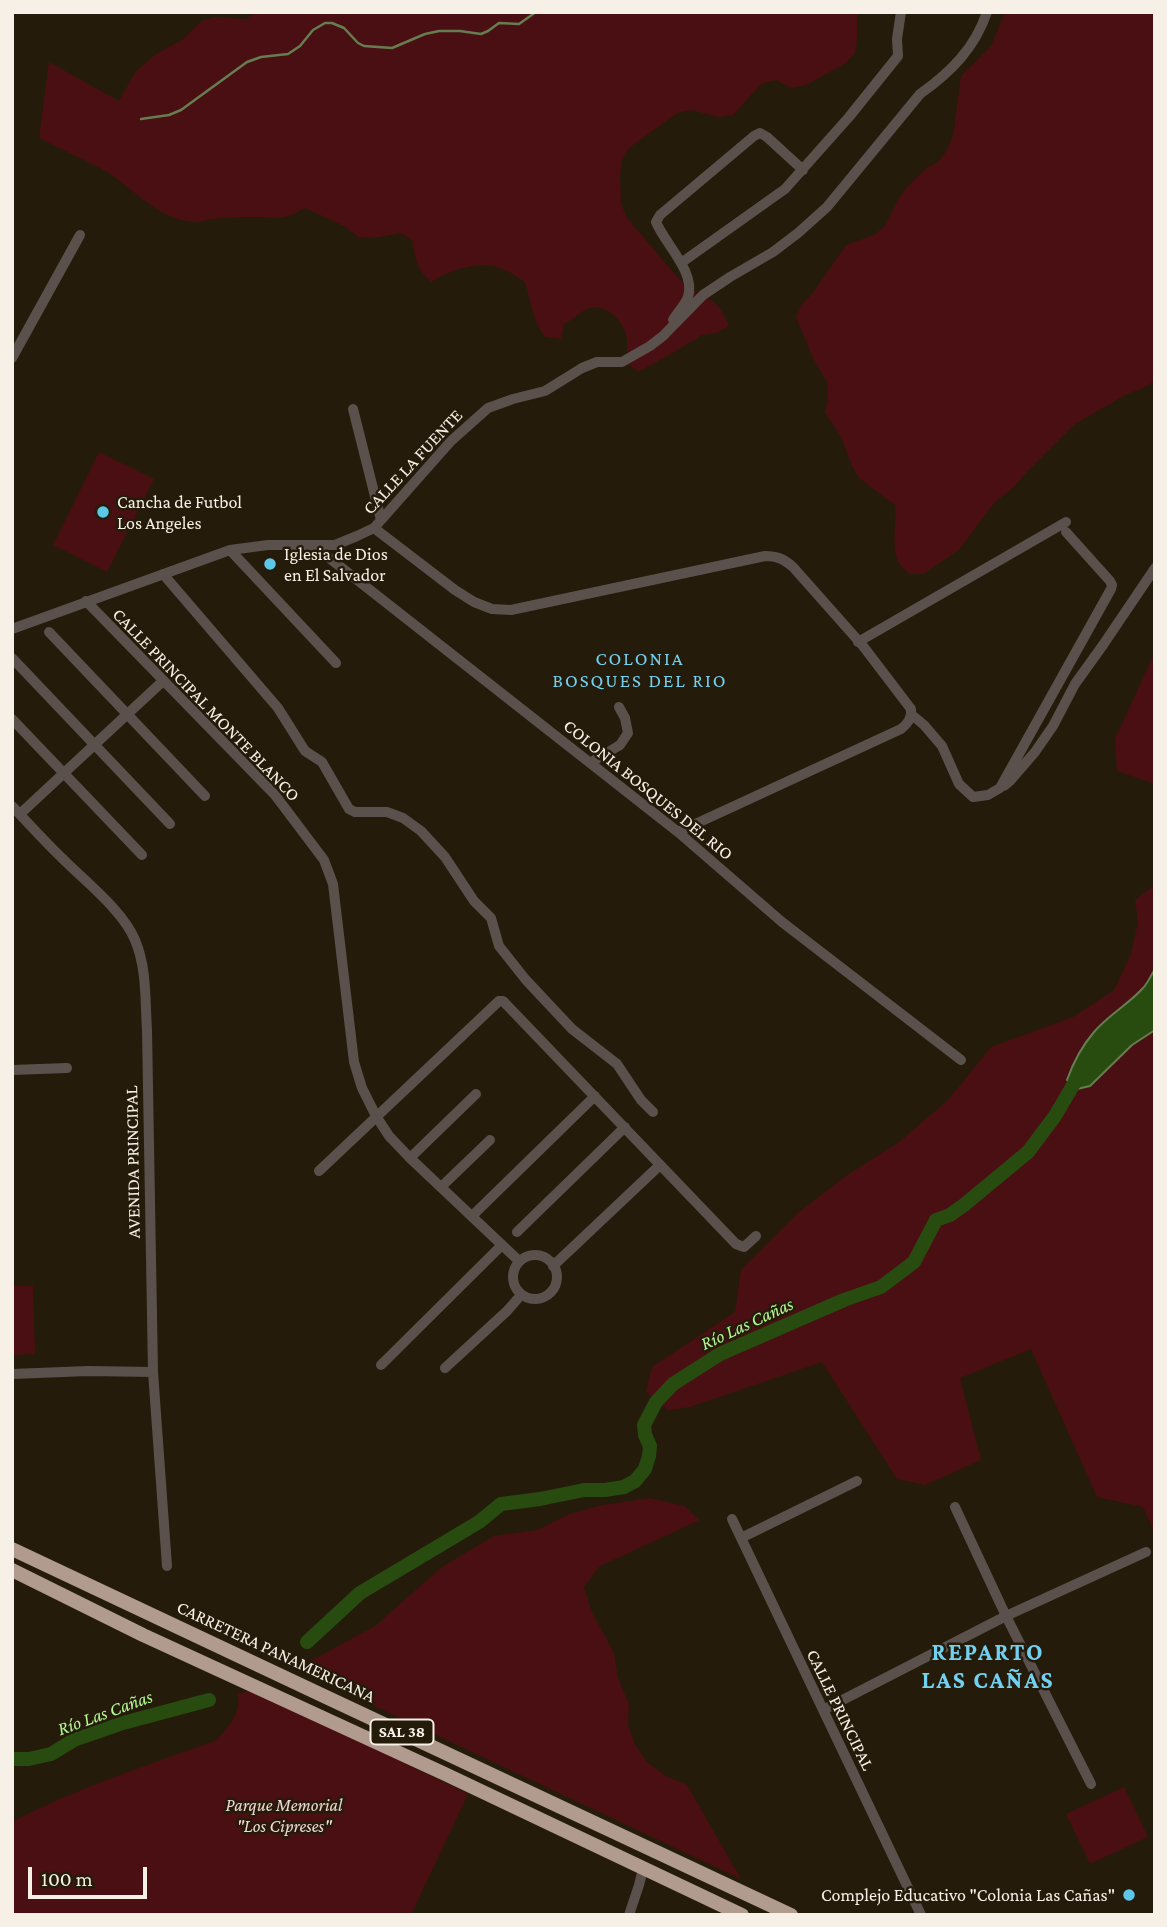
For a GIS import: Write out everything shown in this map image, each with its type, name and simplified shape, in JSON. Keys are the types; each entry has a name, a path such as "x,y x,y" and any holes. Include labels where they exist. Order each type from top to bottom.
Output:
{"highway":[{"name":"CARRETERA PANAMERICANA","path":"12,1549 791,1915"},
{"name":"SAL 38","path":"12,1570 141,1634 742,1915"},
{"path":"141,1634 151,1625 151,1616"},
{"path":"186,1655 184,1644 192,1635"},
{"path":"694,1893 702,1873"}],"street":[{"path":"681,263 785,189 803,170 898,56 897,39 901,12"},
{"name":"CALLE LA FUENTE","path":"12,629 230,550 268,545 335,545 377,524 450,441 488,408 545,391 597,362 622,362 663,336 703,295 773,253 798,233 827,207 920,94 972,46 987,12"},
{"path":"663,336 688,297 689,286 687,272 656,222 660,215 760,133 803,170"},
{"path":"14,351 80,235"},
{"path":"353,409 377,524 455,590 474,602 492,609 511,610 765,556 776,556 793,567 911,709 912,715 908,724 901,729 678,832"},
{"path":"858,642 1066,527 1110,581 1111,589 1000,788"},
{"name":"COLONIA BOSQUES DEL RIO","path":"314,545 678,832 782,922 961,1060"},
{"path":"230,550 337,663"},
{"path":"912,715 942,746 960,784 972,797 988,795 1000,788 1010,781 1035,752 1053,726 1075,684 1155,568"},
{"path":"163,574 278,708 305,751 321,762 349,809 355,812 387,812 403,818 421,831 474,901 491,918 499,946 526,980 572,1029 617,1064 641,1100 653,1112"},
{"name":"CALLE PRINCIPAL MONTE BLANCO","path":"86,601 275,795 324,860 333,884 337,907 354,1062 362,1088 389,1136 519,1261"},
{"path":"49,632 205,796"},
{"path":"12,657 170,824"},
{"path":"16,810 64,773 163,681"},
{"path":"590,763 620,745 628,733 619,707"},
{"path":"12,719 142,855"},
{"name":"AVENIDA PRINCIPAL","path":"16,810 104,898 128,927 140,957 147,1030 153,1372 167,1566"},
{"path":"319,1171 503,1000 736,1244 744,1247 756,1237"},
{"path":"12,1070 67,1068"},
{"path":"410,1158 476,1094"},
{"path":"472,1216 595,1096"},
{"path":"517,1232 625,1127"},
{"path":"441,1187 490,1140"},
{"path":"553,1265 660,1165"},
{"path":"381,1366 501,1246"},
{"path":"537,1255 553,1265 556,1280 550,1294 536,1299 521,1295 513,1282 519,1261 537,1255"},
{"path":"445,1368 521,1295"},
{"path":"12,1374 153,1372"},
{"path":"741,1538 857,1481"},
{"path":"955,1507 1006,1616 1091,1784"},
{"name":"CALLE PRINCIPAL","path":"732,1519 920,1915"},
{"path":"823,1710 1006,1616 1146,1552"},
{"path":"629,1915 643,1868"}],"green space":[{"path":"255,12 857,12 857,39 855,53 846,63 806,85 791,88 776,80 761,84 733,115 719,117 691,110 677,113 629,148 622,160 620,175 621,203 627,218 680,280 718,306 729,326 716,333 702,335 638,372 627,362 626,334 614,315 598,307 589,308 564,324 561,339 545,337 535,317 525,282 503,269 473,266 455,270 431,282 418,264 413,241 401,233 373,238 358,237 346,227 305,208 289,216 277,218 229,218 197,222 182,220 148,203 107,172 39,138 49,62 119,101 136,71 156,54 182,40 203,20 217,17 246,19"},
{"path":"1005,12 1155,12 1155,381 1075,424 1015,486 993,504 959,550 923,574 909,574 899,563 896,554 895,505 859,478 852,466 841,437 825,412 827,382 813,358 796,317 802,304 846,245 874,235 885,226 906,188 927,168 939,161 947,150 953,136 961,76 991,46"},
{"name":"Cancha de Futbol Los Angeles","path":"99,452 154,479 107,572 53,545"},
{"path":"1155,652 1155,784 1117,771 1115,739"},
{"path":"1155,885 1155,1533 1143,1507 1097,1497 1031,1349 960,1378 981,1460 925,1485 897,1479 822,1362 690,1407 668,1410 646,1392 652,1367 735,1312 741,1270 799,1212 846,1176 899,1142 948,1100 991,1047 1073,1017 1114,990 1131,954 1138,922 1135,900"},
{"path":"12,1286 33,1286 35,1354 12,1355"},
{"path":"650,1498 684,1506 700,1520 600,1566 584,1587 591,1610 614,1653 618,1678 629,1704 628,1726 636,1746 647,1762 666,1776 687,1785 741,1879 296,1669 375,1626 442,1567 494,1536 537,1530 569,1514 602,1505"},
{"name":"Parque Memorial \"Los Cipreses\"","path":"254,1689 468,1794 411,1915 12,1915 12,1822 87,1788 217,1740 236,1713 238,1694"},
{"path":"1124,1787 1148,1837 1090,1864 1066,1814"}],"shaded area":[{"path":"1155,969 1155,1030 1132,1045 1090,1086 1077,1089 1067,1080 1086,1043 1100,1026 1143,988"}],"waterway":[{"path":"141,119 169,115 181,110 247,62 261,57 288,54 300,46 313,30 325,23 344,28 364,46 392,48 439,31 481,34 499,23 519,24 536,12"},
{"name":"Río Las Cañas","path":"307,1642 360,1593 479,1522 501,1504 584,1490 624,1487 635,1481 645,1469 649,1456 650,1446 644,1425 656,1402 673,1384 720,1354 844,1300 881,1287 914,1262 936,1220 950,1215 964,1205 1028,1152 1055,1116 1082,1070"},
{"name":"Río Las Cañas","path":"12,1759 29,1759 51,1754 74,1740 123,1723 209,1700"}],"place":[{"name":"Cancha de Futbol Los Angeles","path":"103,512"},
{"name":"Iglesia de Dios en El Salvador","path":"270,564"},
{"name":"Complejo Educativo \"Colonia Las Cañas\"","path":"1129,1895"}],"district":[{"name":"COLONIA BOSQUES DEL RIO","path":"640,670"},
{"name":"REPARTO LAS CAÑAS","path":"988,1667"}]}
